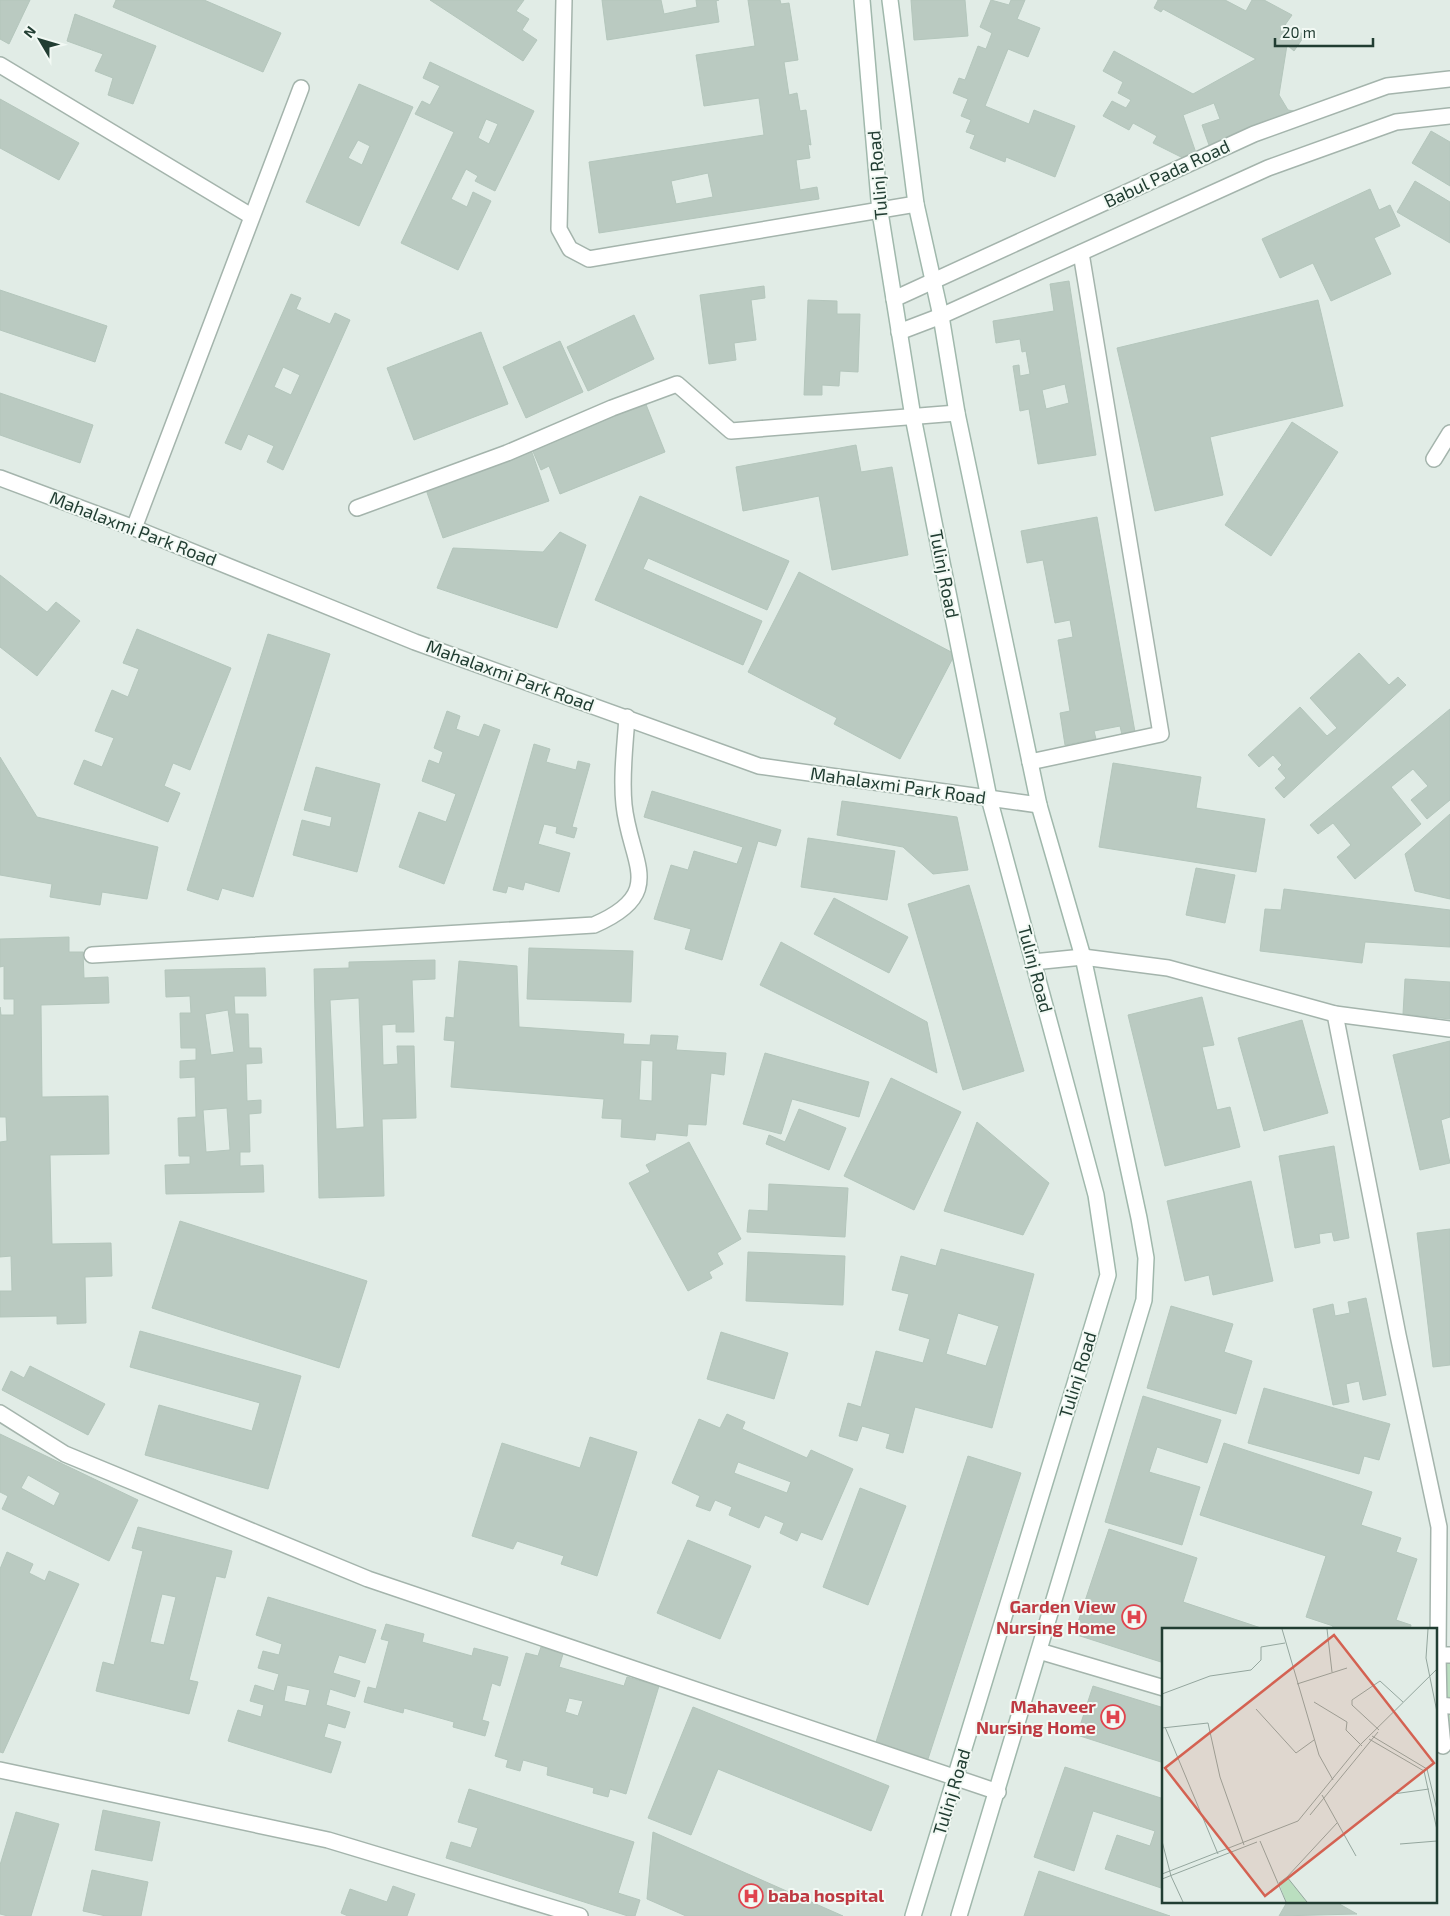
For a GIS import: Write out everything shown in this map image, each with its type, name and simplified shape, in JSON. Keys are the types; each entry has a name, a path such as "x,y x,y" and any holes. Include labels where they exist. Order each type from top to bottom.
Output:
{"street":[{"path":"564,0 559,229 570,249 589,259 880,212 916,204"},
{"name":"Tulinj Road","path":"862,0 880,212 913,417 989,798 1096,1195 1108,1275 913,1916"},
{"name":"Tulinj Road","path":"890,0 916,204 941,316 957,413 1039,805 1083,957 1146,1258 1144,1300 998,1792 959,1916"},
{"path":"0,65 251,216"},
{"name":"Babul Pada Road","path":"894,299 1254,134 1388,86 1450,79"},
{"path":"134,528 301,88"},
{"name":"Babul Pada Road","path":"899,332 941,316 1268,168 1396,122 1450,116"},
{"path":"1030,762 1161,734 1081,253"},
{"path":"357,508 507,453 612,408 677,384 731,431 957,413"},
{"path":"1434,459 1450,432"},
{"name":"Mahalaxmi Park Road","path":"0,478 134,528 415,642 759,766 1039,805"},
{"path":"92,955 594,926 617,915 632,902 641,878 625,811 622,784 627,717"},
{"path":"1033,962 1083,957 1168,968 1335,1014 1450,1029"},
{"path":"1335,1014 1398,1335 1439,1527 1445,1705 1443,1746"},
{"path":"0,1413 65,1454 368,1579 957,1776 998,1792"},
{"path":"1039,1651 1162,1687"},
{"path":"0,1770 328,1840 580,1916"}],"green space":[{"path":"1438,1655 1450,1655 1450,1747"}],"building":[{"path":"0,0 30,0 9,44 0,39"},
{"path":"116,0 204,0 281,33 263,72 113,7"},
{"path":"430,0 524,0 516,11 529,19 522,30 537,40 523,61"},
{"path":"602,0 661,0 664,14 697,7 696,0 719,0 716,1 719,22 607,40"},
{"path":"748,0 780,0 781,4 789,3 798,60 784,62 789,95 797,93 800,111 806,110 811,145 808,144 810,158 796,160 800,190 817,187 819,199 599,233 589,162 764,135 759,98 704,106 696,55 755,46","holes":["708,173 713,197 676,204 671,181"]},
{"path":"911,0 965,0 968,36 914,40"},
{"path":"991,0 1009,5 1011,0 1025,0 1017,19 1040,28 1028,57 1008,49 985,106 1029,124 1034,110 1075,126 1055,177 1006,157 1005,162 970,148 975,135 966,132 971,120 961,116 968,99 953,93 959,78 965,80 978,46 986,49 992,33 980,27"},
{"path":"1158,0 1225,0 1246,11 1252,0 1264,0 1292,15 1285,25 1305,35 1294,51 1287,45 1279,95 1288,110 1305,113 1210,148 1202,125 1220,119 1214,103 1183,115 1196,153 1183,158 1153,143 1157,136 1133,123 1129,130 1103,116 1112,101 1126,108 1131,100 1118,93 1123,82 1103,71 1114,51 1193,94 1256,59 1163,9 1161,12 1154,8"},
{"path":"75,14 156,46 133,104 108,95 113,78 95,71 103,54 67,41"},
{"path":"430,62 534,111 495,191 475,181 478,176 466,169 451,199 467,207 473,192 491,201 458,270 401,243 454,132 415,114 422,101 430,105 440,86 423,78","holes":["486,119 498,124 489,144 478,138"]},
{"path":"359,84 413,107 359,226 306,202","holes":["358,140 370,146 362,165 348,158"]},
{"path":"0,99 79,143 59,180 0,148"},
{"path":"1431,131 1450,142 1450,186 1412,163"},
{"path":"1415,181 1450,202 1450,243 1397,212"},
{"path":"1370,189 1379,210 1390,205 1400,226 1374,238 1391,274 1331,301 1313,263 1280,278 1262,239"},
{"path":"1069,281 1096,455 1038,464 1029,409 1020,411 1013,366 1019,365 1020,376 1030,374 1026,351 1022,352 1020,339 996,343 993,321 1054,311 1050,284","holes":["1065,384 1069,403 1046,409 1042,390"]},
{"path":"764,286 765,298 751,300 756,340 734,343 736,360 709,364 700,295"},
{"path":"0,290 107,326 95,362 0,330"},
{"path":"291,294 301,298 296,309 330,324 335,313 350,320 283,470 267,462 274,446 248,434 241,450 225,443","holes":["283,367 300,375 291,395 274,387"]},
{"path":"808,300 837,301 837,314 860,314 858,372 840,371 839,386 822,385 822,395 804,395"},
{"path":"1318,300 1343,406 1210,437 1223,495 1155,511 1117,348"},
{"path":"634,315 654,359 588,391 567,347"},
{"path":"481,332 508,404 414,440 387,368"},
{"path":"560,341 583,392 526,418 503,367"},
{"path":"0,393 93,425 80,463 0,435"},
{"path":"645,402 665,452 560,494 549,466 541,470 531,447"},
{"path":"1292,422 1338,452 1271,556 1225,525"},
{"path":"856,445 861,472 892,467 908,555 832,570 819,496 743,511 736,467"},
{"path":"530,447 549,501 443,538 424,484"},
{"path":"640,496 789,561 767,610 648,558 643,569 762,621 743,665 595,600"},
{"path":"1097,517 1135,732 1122,735 1120,726 1094,731 1096,739 1065,745 1060,713 1070,711 1058,640 1073,637 1070,620 1055,623 1043,560 1027,563 1021,531"},
{"path":"560,532 586,545 557,628 437,588 453,548 543,552"},
{"path":"799,572 955,654 900,759 834,724 837,718 748,672"},
{"path":"0,575 47,612 56,602 80,621 37,676 0,647"},
{"path":"137,629 231,668 190,770 173,763 164,786 180,793 168,822 74,784 84,760 102,767 114,738 95,731 112,690 128,697 139,669 123,663"},
{"path":"268,634 330,654 253,897 222,888 218,900 187,890"},
{"path":"1359,653 1389,685 1398,677 1406,685 1284,798 1275,788 1286,778 1278,769 1282,765 1273,755 1259,767 1248,755 1300,707 1327,736 1337,728 1310,698"},
{"path":"1450,709 1450,800 1427,819 1411,800 1428,786 1413,769 1391,787 1421,824 1355,879 1337,857 1351,845 1333,823 1318,834 1310,825"},
{"path":"447,711 460,716 456,729 479,737 484,724 500,730 444,884 399,867 419,812 446,822 456,794 422,781 429,760 439,764 443,752 434,748"},
{"path":"534,744 550,749 546,762 576,770 578,761 590,764 572,827 577,828 574,838 556,833 557,827 544,824 538,844 570,853 559,892 525,882 523,890 508,886 506,893 493,890"},
{"path":"0,757 37,817 158,847 147,899 102,892 100,905 50,897 52,884 0,875"},
{"path":"1113,763 1201,777 1196,808 1265,819 1256,872 1099,847"},
{"path":"316,767 380,784 357,872 293,855 302,820 330,827 332,817 304,810"},
{"path":"652,791 781,830 776,846 758,841 722,960 685,949 691,929 654,919 671,865 688,870 694,851 737,864 743,847 644,817"},
{"path":"842,801 957,817 968,870 933,874 903,847 837,835"},
{"path":"1450,814 1450,899 1415,891 1405,854"},
{"path":"808,838 895,851 887,900 801,887"},
{"path":"1196,868 1235,875 1225,923 1186,915"},
{"path":"969,885 1024,1071 963,1090 908,904"},
{"path":"1284,889 1450,910 1450,947 1365,942 1362,963 1260,951 1265,909 1281,910"},
{"path":"834,898 908,937 889,973 814,934"},
{"path":"69,937 69,952 83,952 84,978 108,977 109,1003 41,1005 42,1097 108,1096 109,1154 50,1155 52,1244 111,1243 112,1276 85,1277 86,1323 57,1324 57,1316 0,1317 0,1291 12,1291 11,1256 0,1257 0,1142 7,1141 6,1117 0,1117 0,1007 1,1015 14,1015 14,999 4,999 4,966 0,967 0,939"},
{"path":"781,942 927,1022 937,1073 760,985"},
{"path":"529,948 633,951 631,1002 527,999"},
{"path":"435,960 435,979 412,980 414,1032 396,1032 396,1024 382,1025 383,1065 398,1064 397,1046 414,1046 416,1118 382,1119 384,1196 319,1198 314,969 349,968 349,962","holes":["359,998 364,1127 336,1129 330,1000"]},
{"path":"459,961 517,966 519,1027 624,1034 623,1044 650,1045 651,1035 678,1036 676,1050 726,1053 724,1075 711,1073 706,1125 688,1124 687,1136 656,1133 655,1140 621,1137 622,1119 602,1118 604,1099 451,1087 455,1041 444,1040 446,1017 454,1018","holes":["641,1060 653,1061 652,1101 639,1100"]},
{"path":"265,968 266,996 234,996 235,1014 248,1014 249,1048 261,1048 262,1063 246,1064 247,1101 261,1100 261,1113 249,1114 250,1152 240,1152 240,1166 263,1165 264,1192 166,1194 165,1165 190,1164 190,1156 179,1156 178,1118 196,1117 195,1077 180,1078 180,1061 196,1060 196,1048 181,1048 180,1013 191,1013 190,996 166,997 165,970","holes":["228,1010 234,1052 211,1055 205,1014","227,1108 230,1150 206,1152 203,1110"]},
{"path":"1405,979 1450,982 1450,1019 1403,1014"},
{"path":"1202,997 1214,1045 1202,1047 1217,1110 1230,1107 1240,1147 1165,1166 1128,1015"},
{"path":"1302,1020 1328,1113 1264,1131 1238,1038"},
{"path":"1450,1041 1450,1117 1441,1120 1450,1163 1420,1170 1393,1055"},
{"path":"765,1053 869,1082 859,1117 792,1099 781,1134 743,1124"},
{"path":"891,1078 961,1112 914,1210 844,1176"},
{"path":"799,1109 846,1128 829,1170 766,1144 769,1135 785,1142"},
{"path":"977,1122 1049,1183 1023,1235 944,1211"},
{"path":"689,1142 741,1239 717,1253 723,1264 709,1272 712,1278 688,1291 629,1183 650,1172 646,1165"},
{"path":"1334,1146 1349,1238 1334,1241 1332,1232 1319,1234 1320,1243 1295,1248 1279,1156"},
{"path":"1251,1181 1273,1281 1213,1295 1209,1275 1185,1281 1167,1201"},
{"path":"769,1184 848,1188 845,1237 747,1232 749,1210 768,1211"},
{"path":"180,1221 367,1281 339,1368 152,1308"},
{"path":"1450,1229 1450,1365 1433,1367 1417,1233"},
{"path":"941,1249 1034,1274 992,1428 915,1407 903,1453 886,1448 890,1434 862,1426 857,1441 839,1436 848,1403 861,1407 876,1351 923,1363 930,1339 899,1330 909,1294 892,1290 901,1256 936,1266","holes":["958,1313 999,1326 986,1366 946,1354"]},
{"path":"748,1252 845,1256 843,1305 746,1301"},
{"path":"1366,1298 1386,1395 1363,1400 1359,1381 1346,1384 1349,1402 1333,1405 1313,1309 1333,1304 1335,1316 1350,1313 1348,1302"},
{"path":"1171,1306 1233,1324 1224,1352 1252,1361 1236,1414 1147,1388"},
{"path":"140,1331 301,1376 268,1489 145,1455 159,1405 252,1431 260,1403 130,1367"},
{"path":"721,1332 788,1353 774,1399 707,1379"},
{"path":"30,1366 105,1404 88,1435 2,1390 11,1371 24,1378"},
{"path":"1264,1388 1390,1424 1379,1460 1364,1456 1359,1474 1248,1443"},
{"path":"1143,1396 1221,1420 1207,1463 1157,1447 1149,1472 1200,1487 1182,1545 1105,1522"},
{"path":"727,1414 745,1422 742,1429 807,1458 811,1450 853,1469 822,1540 801,1532 797,1541 780,1533 784,1523 765,1515 759,1528 729,1515 732,1507 715,1500 710,1511 696,1506 700,1496 672,1483 699,1419 720,1428","holes":["738,1462 791,1482 787,1493 734,1473"]},
{"path":"0,1434 138,1500 109,1561 2,1509 8,1496 0,1492","holes":["28,1475 60,1493 54,1506 21,1488"]},
{"path":"590,1437 637,1452 597,1576 561,1564 564,1556 517,1541 513,1549 472,1536 502,1443 580,1468"},
{"path":"1224,1443 1372,1492 1361,1525 1401,1538 1396,1552 1417,1559 1396,1620 1411,1625 1410,1628 1332,1628 1333,1626 1306,1617 1326,1556 1200,1515"},
{"path":"968,1456 1021,1473 927,1762 875,1745"},
{"path":"860,1488 906,1506 868,1605 823,1587"},
{"path":"138,1527 232,1551 225,1578 216,1576 189,1680 198,1682 189,1714 96,1691 103,1662 114,1665 143,1551 132,1548","holes":["162,1594 176,1597 164,1645 150,1642"]},
{"path":"1109,1529 1197,1558 1183,1602 1261,1628 1162,1628 1162,1662 1074,1634"},
{"path":"688,1540 751,1566 720,1639 657,1613"},
{"path":"7,1552 33,1564 29,1573 45,1581 49,1571 79,1584 3,1753 0,1752 0,1569"},
{"path":"268,1597 376,1630 365,1663 339,1655 333,1673 360,1681 355,1697 330,1689 326,1705 350,1712 345,1728 328,1723 324,1737 341,1742 331,1773 228,1741 238,1710 261,1717 264,1705 250,1701 255,1685 274,1691 279,1674 258,1668 263,1651 279,1655 282,1644 256,1635","holes":["287,1685 310,1690 306,1706 284,1701"]},
{"path":"386,1624 424,1634 422,1642 472,1656 474,1648 508,1657 500,1686 492,1683 482,1720 489,1722 485,1736 453,1727 454,1722 404,1708 403,1713 364,1702 368,1687 376,1689 389,1641 381,1639"},
{"path":"541,1647 563,1654 559,1667 624,1686 627,1677 659,1686 626,1794 610,1789 608,1797 593,1793 594,1788 547,1775 548,1767 523,1760 520,1771 506,1767 508,1760 495,1756 526,1653 538,1656","holes":["569,1698 583,1701 578,1716 565,1712"]},
{"path":"1093,1686 1162,1707 1162,1762 1077,1735"},
{"path":"693,1707 889,1786 871,1831 718,1769 691,1835 648,1818"},
{"path":"1065,1767 1162,1798 1162,1888 1105,1869 1117,1835 1150,1846 1155,1831 1093,1811 1074,1871 1034,1857"},
{"path":"469,1789 634,1842 618,1893 640,1900 635,1916 628,1916 446,1858 451,1842 471,1848 478,1828 458,1822"},
{"path":"103,1810 160,1822 152,1861 95,1850"},
{"path":"16,1812 59,1824 31,1916 0,1914 0,1865"},
{"path":"653,1832 843,1916 686,1916 647,1899"},
{"path":"92,1870 148,1882 141,1916 106,1916 83,1911"},
{"path":"1039,1871 1170,1916 1024,1916"},
{"path":"393,1886 415,1894 407,1916 348,1916 341,1913 350,1889 387,1902"},
{"path":"1286,1904 1340,1904 1357,1914 1279,1916"}],"place":[{"name":"Garden View Nursing Home","path":"1134,1617"},
{"name":"Mahaveer Nursing Home","path":"1113,1717"},
{"name":"baba hospital","path":"751,1896"}]}
